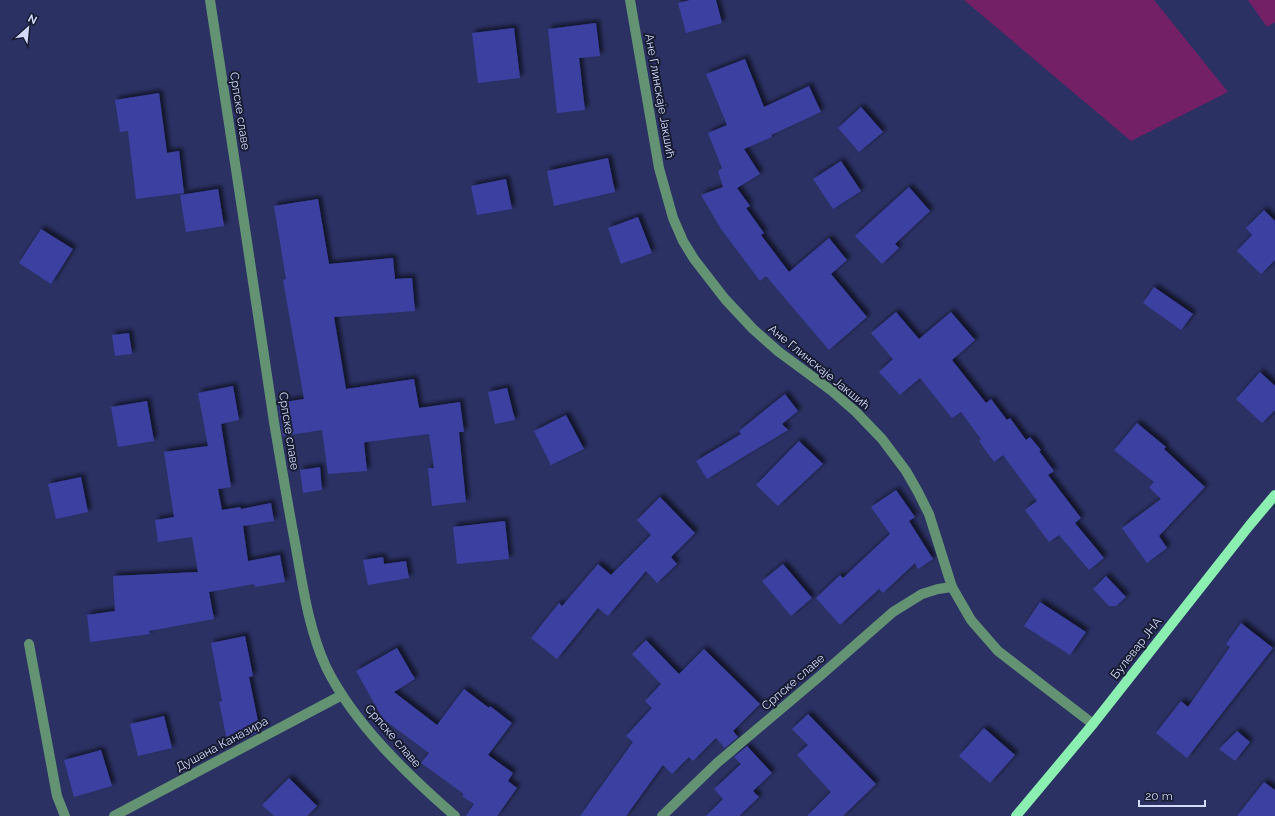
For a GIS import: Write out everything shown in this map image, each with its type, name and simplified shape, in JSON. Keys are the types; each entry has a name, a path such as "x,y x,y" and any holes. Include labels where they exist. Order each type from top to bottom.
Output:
{"main road":[{"name":"Булевар ЈНА","path":"1016,816 1093,724 1275,495"}],"street":[{"name":"Српске славе","path":"210,0 284,486 302,583 314,636 328,670 342,695 354,712 384,747 427,792 455,816"},
{"name":"Ане Глинскаје Јакшић","path":"630,0 659,168 673,218 683,241 694,259 725,299 753,329 779,352 832,391 856,412 882,439 906,471 927,509 944,556 952,587 971,620 998,651 1093,724"},
{"name":"Српске славе","path":"662,816 717,763 893,612 922,594 938,589 952,587"},
{"path":"29,644 57,796 65,816"},
{"name":"Душана Каназира","path":"114,816 342,695"}],"shaded area":[{"path":"964,0 1154,0 1228,92 1131,141"},
{"path":"1248,0 1275,0 1275,22 1267,27"}],"building":[{"path":"690,0 716,0 722,23 686,33 678,3"},
{"path":"596,23 600,56 579,58 585,110 557,113 548,29"},
{"path":"514,28 520,78 478,83 472,33"},
{"path":"745,59 764,107 809,86 821,112 771,135 772,137 744,149 760,174 737,188 750,206 746,208 764,233 761,235 789,272 829,238 847,260 831,274 867,317 829,350 766,276 760,281 721,229 701,195 723,187 718,171 722,168 708,133 727,125 706,74"},
{"path":"159,93 167,153 179,151 184,193 136,199 128,131 120,132 115,100"},
{"path":"861,107 883,132 859,152 838,128"},
{"path":"608,158 615,192 554,206 547,171"},
{"path":"841,161 861,191 833,209 813,179"},
{"path":"506,179 512,209 477,215 471,186"},
{"path":"909,187 930,211 895,244 899,248 882,264 855,236"},
{"path":"218,189 224,226 186,232 180,195"},
{"path":"318,199 329,264 393,258 395,279 412,278 415,311 334,317 346,389 414,379 419,408 460,402 464,432 459,432 466,502 432,506 428,468 434,468 429,434 366,442 364,443 367,471 328,474 322,430 283,436 278,403 304,399 283,280 286,279 274,206"},
{"path":"1264,210 1275,221 1275,260 1261,274 1237,251 1252,235 1246,228"},
{"path":"638,217 652,253 621,264 608,228"},
{"path":"41,229 73,249 51,284 19,263"},
{"path":"1154,287 1193,314 1181,330 1143,303"},
{"path":"896,312 919,339 951,312 975,340 952,360 986,403 991,399 1007,420 1010,418 1026,440 1030,437 1041,450 1039,451 1054,471 1048,475 1081,518 1075,523 1104,558 1089,570 1059,535 1049,542 1025,510 1037,501 1003,455 994,462 979,441 981,439 961,412 952,418 920,378 900,395 879,372 893,359 871,333"},
{"path":"129,333 132,354 115,356 112,335"},
{"path":"1260,372 1275,386 1275,410 1262,423 1236,399"},
{"path":"233,386 239,420 221,424 231,487 218,489 222,510 240,507 241,509 271,503 274,521 243,526 248,561 280,555 285,582 255,587 254,584 209,592 214,619 149,631 150,634 90,642 87,615 115,611 113,576 198,572 192,537 158,542 155,520 174,517 164,452 208,446 198,393"},
{"path":"507,388 515,420 495,424 488,392"},
{"path":"785,394 798,411 782,424 788,430 707,479 696,461 741,434 739,431"},
{"path":"147,401 154,441 118,447 111,407"},
{"path":"566,415 584,449 551,465 534,431"},
{"path":"1137,423 1166,447 1164,449 1205,487 1159,536 1167,548 1147,563 1122,528 1161,499 1149,487 1154,482 1114,450"},
{"path":"799,441 823,464 778,506 756,485"},
{"path":"320,467 322,490 303,493 300,470"},
{"path":"81,477 88,512 56,519 48,484"},
{"path":"896,490 915,517 909,521 933,559 918,569 915,563 883,593 879,589 840,625 816,598 840,575 843,578 890,534 871,507"},
{"path":"660,497 695,533 671,557 677,564 657,583 646,571 608,616 598,608 557,659 531,638 559,603 562,606 598,564 611,575 651,535 637,520"},
{"path":"505,521 509,559 457,564 453,527"},
{"path":"383,557 384,564 406,561 409,578 368,585 363,560"},
{"path":"783,564 812,598 791,616 762,581"},
{"path":"1106,576 1126,597 1116,606 1109,606 1093,589"},
{"path":"1040,602 1086,632 1070,655 1024,626"},
{"path":"1241,623 1273,648 1187,758 1156,733 1181,701 1188,707 1230,647 1226,644"},
{"path":"245,636 253,676 249,677 260,731 253,735 227,740 219,702 222,701 211,643"},
{"path":"646,640 679,674 704,649 760,704 733,731 738,737 725,748 716,738 693,761 689,757 672,774 663,765 626,816 580,816 633,742 626,736 652,708 645,701 661,684 632,654"},
{"path":"397,648 415,679 394,692 437,725 464,689 512,723 488,755 513,773 508,781 517,788 497,816 466,816 474,804 462,796 464,794 421,763 429,753 383,719 356,671"},
{"path":"808,714 876,784 843,816 807,816 831,792 797,755 808,745 792,729"},
{"path":"164,716 172,748 138,756 130,724"},
{"path":"984,728 1015,755 990,783 959,756"},
{"path":"1237,731 1250,742 1235,761 1219,749"},
{"path":"747,746 772,773 753,791 759,797 739,816 706,816 723,799 714,789 741,764 734,757"},
{"path":"101,750 112,786 74,797 64,760"},
{"path":"289,778 317,806 307,816 274,816 262,805"},
{"path":"1264,782 1275,790 1275,816 1237,816"}]}
